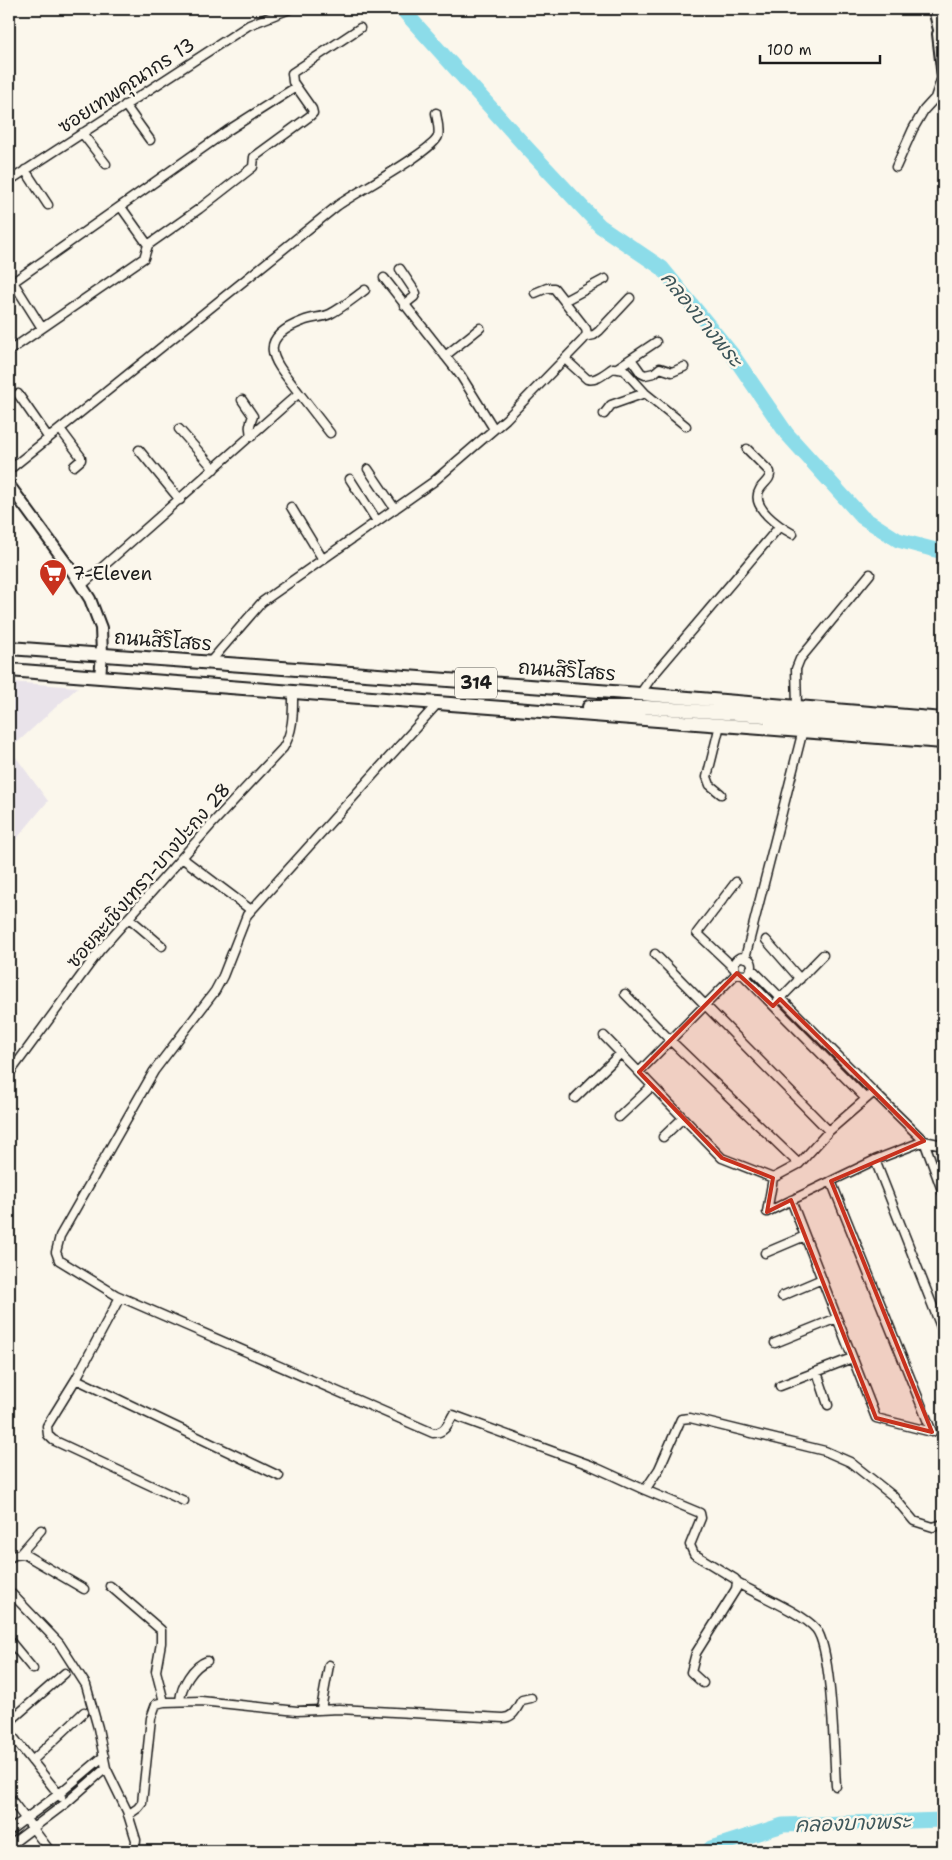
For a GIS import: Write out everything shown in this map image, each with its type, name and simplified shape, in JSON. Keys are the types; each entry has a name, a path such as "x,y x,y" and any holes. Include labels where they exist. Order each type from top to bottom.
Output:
{"highway":[{"path":"935,9 943,42"},
{"name":"ถนนสิริโสธร","path":"9,648 640,694 942,721"},
{"name":"314","path":"9,670 943,742"},
{"path":"527,709 647,707 785,717 942,721"}],"main road":[{"path":"935,9 943,78"},
{"path":"9,485 81,586 97,614 101,628 102,654 100,677"}],"street":[{"name":"ซอยเทพคุณากร 13","path":"12,179 249,25 290,9"},
{"path":"9,351 144,258 148,245 199,209 253,167 254,156 310,116 313,113 312,109 296,87 292,79 292,73 360,28"},
{"path":"896,167 913,129 924,110 935,98 943,73"},
{"path":"42,328 11,283 121,207 227,130 296,87"},
{"path":"125,105 150,140"},
{"path":"9,470 337,206 419,155 430,146 438,137 436,113"},
{"path":"82,133 106,164"},
{"path":"9,170 12,179"},
{"path":"25,170 48,205"},
{"path":"121,207 148,245"},
{"path":"400,270 416,293 404,305"},
{"path":"384,278 461,376 494,429"},
{"path":"564,301 605,279"},
{"path":"210,662 262,602 322,558 433,482 494,429 585,337 587,334 586,329 554,288 551,287 536,293"},
{"path":"330,433 276,362 271,350 274,340 290,326 329,315 365,290"},
{"path":"585,337 594,335 599,331 630,298"},
{"path":"445,356 480,328"},
{"path":"565,359 587,379 591,380 596,379 613,368 617,368 656,342"},
{"path":"631,359 641,373 645,375 654,373 660,368 672,372 684,367"},
{"path":"617,368 624,370 645,392 686,426"},
{"path":"604,414 611,405 645,392"},
{"path":"81,586 299,393"},
{"path":"18,394 48,437"},
{"path":"242,400 253,416 249,426 252,436"},
{"path":"60,429 81,457 81,460 74,466"},
{"path":"179,429 214,469"},
{"path":"748,448 770,472 770,478 761,486 757,496 766,515 779,527 793,534"},
{"path":"139,450 180,500"},
{"path":"368,469 395,509"},
{"path":"350,479 377,521"},
{"path":"291,507 322,558"},
{"path":"640,694 651,678 779,527"},
{"path":"797,707 796,669 800,659 870,574"},
{"name":"ซอยฉะเชิงเทรา-บางปะกง 28","path":"9,1074 100,950 283,748 292,723 293,692"},
{"path":"438,703 251,910 239,931 215,991 154,1071 60,1236 56,1252 59,1260 120,1297 433,1433 444,1430 453,1415 590,1465 700,1513 690,1545 694,1554 735,1579 737,1583 801,1617 816,1628 822,1640 828,1666 836,1786"},
{"path":"720,725 707,776 710,785 721,794"},
{"path":"745,958 803,730"},
{"path":"182,858 251,910"},
{"path":"736,882 697,933 866,1099"},
{"path":"129,918 162,946"},
{"path":"766,940 800,979"},
{"path":"655,954 829,1131"},
{"path":"773,1006 823,955"},
{"path":"745,958 749,960 751,968 780,999 924,1141 943,1193"},
{"path":"738,972 737,960 745,958"},
{"path":"639,1072 738,972 748,972 751,968"},
{"path":"625,994 799,1164"},
{"path":"604,1036 722,1158 773,1178 799,1164 829,1131 874,1092"},
{"path":"575,1098 621,1053"},
{"path":"619,1117 652,1086"},
{"path":"663,1137 683,1118"},
{"path":"773,1178 767,1212 875,1160 924,1141 943,1145"},
{"path":"875,1160 943,1332"},
{"path":"791,1200 876,1418 932,1432 830,1181"},
{"path":"765,1254 805,1236"},
{"path":"782,1296 822,1279"},
{"path":"120,1297 76,1378 47,1426 48,1435 53,1440 184,1501"},
{"path":"775,1343 837,1318"},
{"path":"780,1386 852,1358"},
{"path":"817,1372 828,1405"},
{"path":"76,1378 279,1476"},
{"path":"645,1490 659,1469 681,1419 690,1418 825,1451 850,1462 893,1496 914,1521 933,1526 943,1524"},
{"path":"9,1558 20,1554 41,1530"},
{"path":"20,1554 24,1554 84,1589"},
{"path":"702,1683 691,1672 696,1653 736,1589 737,1583"},
{"path":"110,1586 160,1630 161,1643 156,1671 164,1702"},
{"path":"9,1591 59,1643 86,1685 94,1710 106,1768 128,1815 136,1840 137,1850"},
{"path":"9,1640 33,1669"},
{"path":"180,1701 182,1688 201,1663 208,1661"},
{"path":"321,1709 329,1665"},
{"path":"9,1722 64,1673"},
{"path":"128,1815 142,1803 151,1718 156,1704 202,1700 297,1711 321,1709 503,1718 510,1717 522,1700 531,1698"},
{"path":"32,1761 84,1712"},
{"path":"9,1732 66,1803"},
{"path":"9,1831 59,1794 104,1756"},
{"path":"9,1846 66,1803 106,1768"},
{"path":"9,1797 50,1851"}],"highlighted area":[{"path":"737,973 773,1006 780,999 924,1141 831,1181 932,1432 876,1418 791,1200 767,1212 773,1178 722,1158 639,1072"}],"shaded area":[{"path":"9,682 78,687 10,749 48,801 9,848"}],"waterway":[{"name":"คลองบางพระ","path":"402,9 600,226 662,268 732,354 787,434 862,517 898,540 943,552"},
{"name":"คลองบางพระ","path":"708,1851 711,1848 783,1825 943,1820"}],"place":[{"name":"7-Eleven","path":"53,597"}]}
